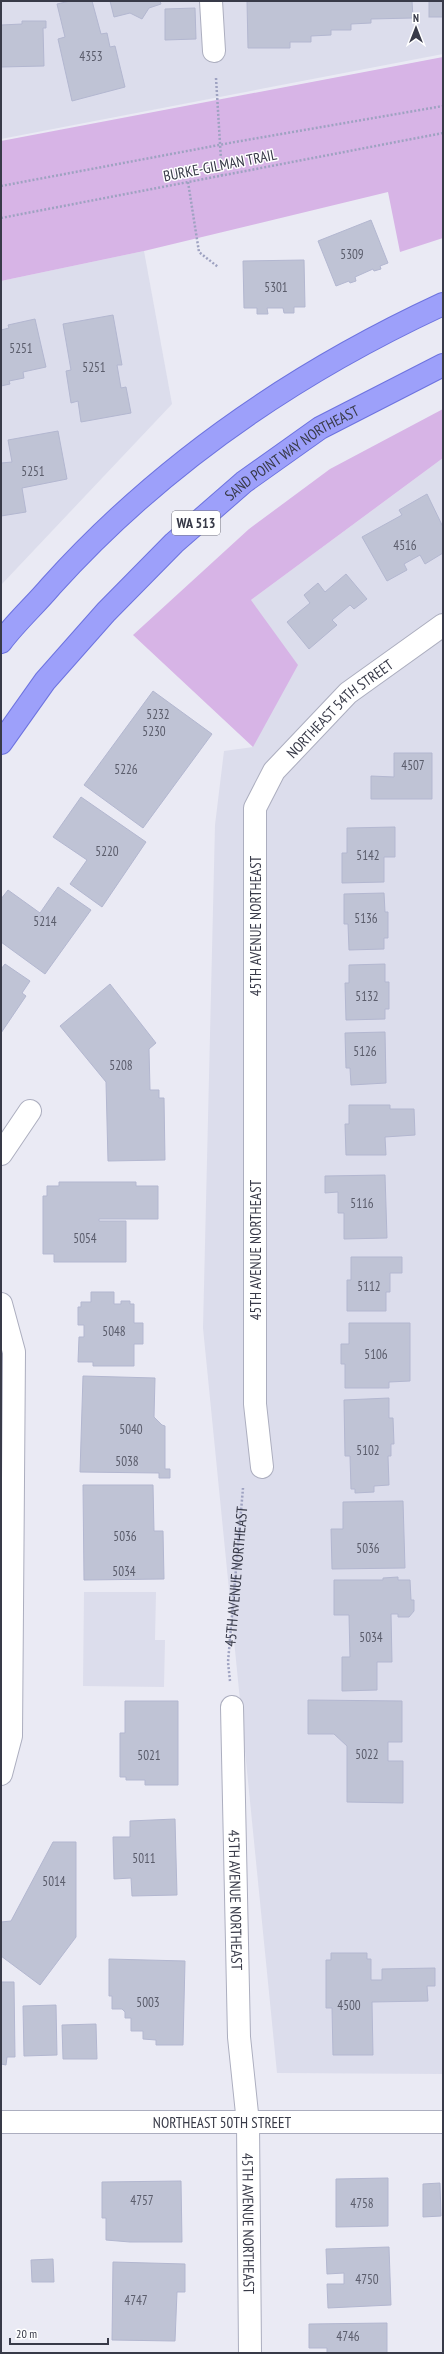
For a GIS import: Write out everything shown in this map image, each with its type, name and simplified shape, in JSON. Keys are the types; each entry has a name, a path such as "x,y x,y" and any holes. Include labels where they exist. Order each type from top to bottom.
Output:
{"main road":[{"path":"1,642 68,568 139,497 229,426 298,380 399,325 443,304"},
{"name":"SAND POINT WAY NORTHEAST","path":"1,744 45,681 106,612 174,542 244,482 320,428 443,365"}],"street":[{"path":"212,1 214,51"},
{"name":"NORTHEAST 54TH STREET","path":"255,808 274,771 348,693 443,625"},
{"name":"45TH AVENUE NORTHEAST","path":"255,808 255,1404 262,1467"},
{"path":"1,1154 30,1111"},
{"path":"1,1304 14,1352 14,1360 11,1736 1,1774"},
{"name":"45TH AVENUE NORTHEAST","path":"232,1707 239,2037 248,2123 250,2353"},
{"name":"NORTHEAST 50TH STREET","path":"1,2122 443,2122"}],"path":[{"path":"214,51 222,176"},
{"name":"BURKE-GILMAN TRAIL","path":"1,186 443,106"},
{"name":"BURKE-GILMAN TRAIL","path":"1,218 443,133"},
{"path":"188,182 199,252 218,268"},
{"name":"45TH AVENUE NORTHEAST","path":"232,1707 228,1662 241,1498 246,1478 262,1467"}],"shaded area":[{"path":"1,1 443,1 443,54 1,139"},
{"path":"443,57 443,238 400,252 388,192 144,251 1,281 1,141"},
{"path":"144,251 172,404 1,585 1,281"},
{"path":"443,409 443,458 251,600 298,665 253,747 133,635 249,529 330,469"},
{"path":"443,458 443,2074 277,2073 203,1328 215,825 224,751 253,747 251,600"},
{"path":"84,1592 156,1592 155,1640 165,1640 164,1687 83,1686"}],"building":[{"path":"70,1 92,1 101,34 107,33 110,47 115,46 125,87 72,101 58,39 65,37 57,4"},
{"path":"110,1 160,1 161,4 149,8 142,19 130,13 114,17"},
{"path":"247,1 412,1 413,18 371,19 371,23 351,24 351,30 331,30 331,35 311,36 311,42 290,42 290,48 248,48"},
{"path":"429,1 443,1 443,17 429,17"},
{"path":"195,8 196,39 165,40 165,9"},
{"path":"22,21 46,21 46,28 43,28 44,66 1,67 1,25 22,24"},
{"path":"371,220 388,263 380,266 381,269 374,271 373,269 355,277 356,281 350,283 349,281 336,286 318,241"},
{"path":"304,260 305,307 294,307 294,313 284,313 283,308 267,308 268,314 257,314 257,308 244,308 243,261"},
{"path":"113,315 122,365 117,365 121,388 126,387 131,413 81,422 78,401 71,403 66,371 71,370 63,324"},
{"path":"35,319 46,367 23,372 24,378 9,381 10,384 1,386 1,330 9,328 8,325"},
{"path":"58,431 67,479 22,488 26,512 1,516 1,463 12,462 8,440"},
{"path":"427,494 443,527 443,553 425,564 420,555 404,564 407,570 387,581 362,537 402,515 399,510"},
{"path":"346,574 367,599 354,609 350,605 332,620 337,625 309,649 287,622 310,603 304,595 318,583 325,592"},
{"path":"153,691 212,734 143,828 84,785"},
{"path":"394,753 432,753 432,799 371,799 371,776 394,777"},
{"path":"81,797 146,842 102,907 70,884 87,860 53,837"},
{"path":"395,827 395,857 384,857 384,882 342,883 342,853 347,853 347,828"},
{"path":"58,887 91,910 45,974 1,942 1,899 8,890 40,913"},
{"path":"384,893 385,912 388,912 388,938 384,938 384,949 349,950 348,924 344,924 344,894"},
{"path":"5,964 30,981 22,993 26,996 1,1033 1,969"},
{"path":"385,964 385,982 389,982 389,1009 385,1009 385,1019 346,1020 345,983 349,983 349,965"},
{"path":"110,984 156,1043 149,1049 150,1090 159,1090 159,1098 164,1098 165,1160 108,1161 106,1082 60,1026"},
{"path":"385,1032 386,1083 351,1085 350,1068 346,1068 345,1033"},
{"path":"349,1105 390,1105 390,1109 414,1109 415,1135 385,1137 386,1155 346,1155 345,1124 349,1124"},
{"path":"385,1175 387,1238 344,1239 344,1213 338,1213 338,1192 325,1193 325,1176"},
{"path":"59,1182 136,1182 136,1186 158,1186 158,1219 99,1219 99,1221 126,1221 126,1262 54,1262 54,1254 43,1254 43,1196 47,1196 47,1186 59,1186"},
{"path":"351,1257 402,1257 402,1273 390,1273 390,1292 386,1292 386,1311 347,1311 347,1280 351,1280"},
{"path":"91,1292 114,1292 114,1304 121,1304 121,1301 130,1301 130,1304 134,1304 134,1323 143,1323 143,1344 134,1344 134,1366 93,1366 93,1362 78,1362 79,1337 84,1337 84,1325 78,1325 78,1307 81,1307 81,1302 91,1302"},
{"path":"349,1323 410,1323 410,1381 389,1382 389,1388 345,1388 345,1364 341,1364 341,1344 349,1344"},
{"path":"83,1376 155,1378 154,1417 165,1426 165,1469 170,1469 170,1478 159,1478 159,1473 80,1472"},
{"path":"389,1398 389,1418 393,1418 394,1444 391,1444 391,1456 388,1456 389,1485 374,1486 374,1492 355,1493 355,1489 351,1489 350,1456 345,1456 344,1400"},
{"path":"83,1485 153,1485 154,1531 163,1531 164,1579 84,1580"},
{"path":"403,1501 405,1568 332,1569 331,1529 343,1529 343,1502"},
{"path":"398,1577 398,1580 410,1580 411,1600 414,1600 414,1611 409,1617 398,1617 398,1614 391,1614 392,1662 377,1662 377,1690 342,1691 342,1657 350,1657 349,1615 334,1615 334,1580 383,1580 383,1578"},
{"path":"308,1700 402,1701 402,1742 388,1742 388,1761 403,1761 403,1803 347,1802 347,1746 334,1734 308,1734"},
{"path":"125,1701 178,1701 178,1785 145,1785 145,1780 126,1780 126,1777 120,1777 120,1733 125,1733"},
{"path":"175,1819 177,1895 132,1896 131,1878 114,1879 113,1837 130,1837 130,1821"},
{"path":"53,1842 76,1842 76,1937 40,1985 1,1956 1,1922 11,1921"},
{"path":"331,1953 367,1953 367,1959 371,1959 371,1980 382,1980 382,1969 435,1968 435,1986 427,1986 428,2001 372,2002 373,2055 333,2055 332,2008 326,2008 326,1960 331,1960"},
{"path":"109,1959 185,1961 183,2045 156,2045 156,2040 143,2039 143,2031 131,2031 131,2018 125,2018 125,2012 122,2009 112,2009 112,1996 109,1996"},
{"path":"1,1982 14,1982 15,2057 7,2057 6,2065 1,2064"},
{"path":"56,2005 57,2055 24,2056 23,2006"},
{"path":"96,2024 97,2059 63,2059 62,2025"},
{"path":"388,2178 388,2226 336,2227 336,2179"},
{"path":"181,2181 182,2242 130,2242 106,2240 106,2218 102,2218 102,2182"},
{"path":"440,2183 441,2216 423,2217 423,2184"},
{"path":"389,2247 391,2305 328,2308 327,2284 344,2284 344,2273 327,2274 326,2249"},
{"path":"53,2259 54,2282 32,2282 31,2260"},
{"path":"113,2262 185,2264 185,2292 177,2292 175,2341 112,2340"},
{"path":"387,2323 387,2353 327,2353 327,2348 309,2348 309,2324"}]}
